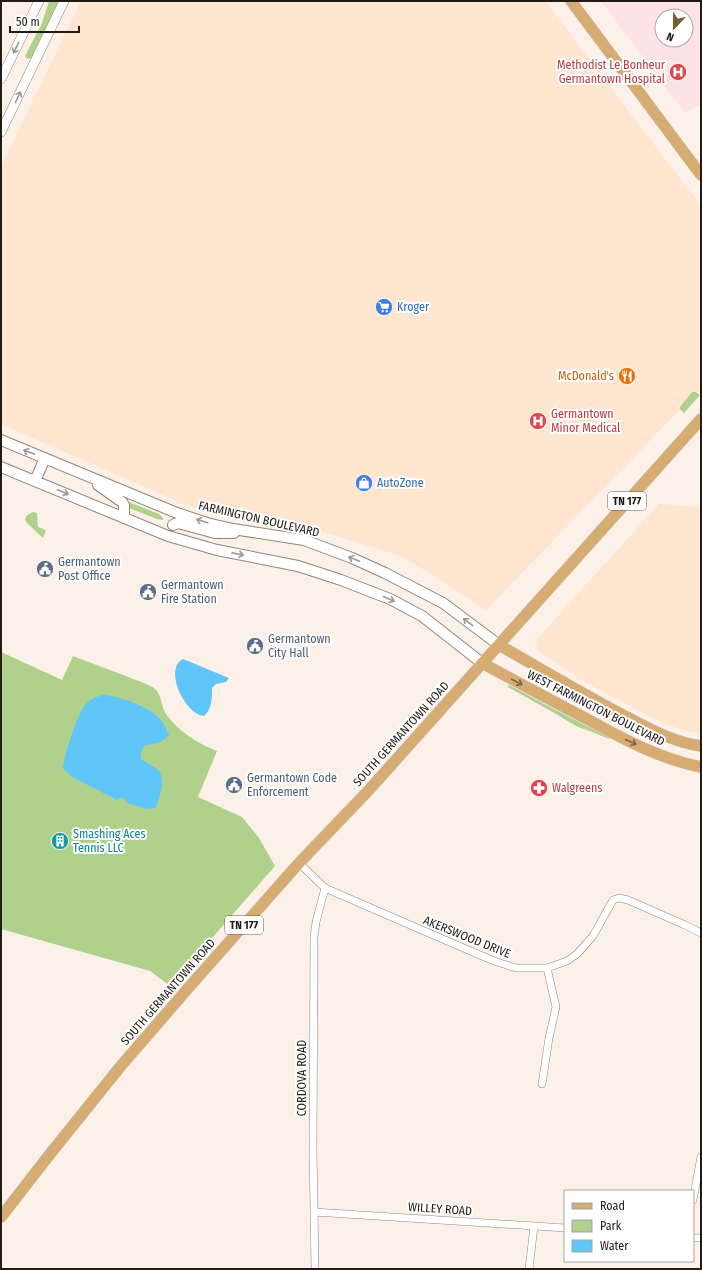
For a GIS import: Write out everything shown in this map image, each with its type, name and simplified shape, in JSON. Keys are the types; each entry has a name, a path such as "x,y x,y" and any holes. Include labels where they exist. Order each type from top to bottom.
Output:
{"main road":[{"path":"571,1 701,175"},
{"name":"SOUTH GERMANTOWN ROAD","path":"1,1216 120,1067 299,863 368,791 701,419"},
{"name":"FARMINGTON BOULEVARD","path":"1,440 177,513 208,523 256,533 304,540 352,558 443,603 499,645"},
{"path":"35,481 45,458"},
{"path":"1,467 168,536 217,550 298,566 341,580 390,599 422,616 482,663"},
{"path":"77,472 122,502 124,505 124,518"},
{"path":"168,536 177,513"},
{"path":"173,525 178,523 215,533 256,533"},
{"name":"WEST FARMINGTON BOULEVARD","path":"499,645 570,687 647,728 678,741 701,746"},
{"name":"WEST FARMINGTON BOULEVARD","path":"482,663 627,740 659,755 679,762 701,767"}],"street":[{"path":"1,79 39,1"},
{"path":"1,132 64,1"},
{"name":"AKERSWOOD DRIVE","path":"299,863 325,888 494,961 516,968 547,968 567,961 585,946 593,936 613,900 618,898 628,900 701,933"},
{"name":"CORDOVA ROAD","path":"315,1269 313,1151 314,938 316,922 325,888"},
{"path":"542,1084 549,1038 556,1007 547,968"},
{"path":"694,1195 701,1157"},
{"name":"WILLEY ROAD","path":"314,1212 564,1228"},
{"path":"529,1269 534,1226"}],"shaded area":[{"path":"81,1 545,1 701,206 701,388 486,610 402,556 289,522 190,507 1,424 1,167"},
{"name":"Methodist Le Bonheur Germantown Hospital","path":"601,1 701,1 701,104 685,113"},
{"path":"659,504 701,507 701,734 661,723 580,679 538,651 536,640"}],"green space":[{"path":"49,1 59,1 31,58 27,59 25,56 42,23"},
{"path":"692,392 696,392 700,395 684,413 680,407"},
{"path":"126,501 159,514 164,519 157,519 129,508"},
{"path":"33,512 37,513 38,527 46,530 43,538 25,520 27,515"},
{"path":"1,652 62,680 73,656 144,683 155,689 160,698 164,711 183,732 196,741 217,751 198,797 242,817 259,838 275,866 170,986 150,971 1,929"},
{"path":"509,685 610,738 609,739 576,726 508,687"}],"water":[{"path":"183,659 229,678 226,682 216,684 212,688 210,707 204,716 197,714 190,708 179,691 175,672 177,664"},
{"path":"104,695 132,702 144,708 155,714 166,728 169,735 164,740 158,743 145,745 141,752 141,759 158,770 161,774 162,789 156,808 146,809 127,803 125,799 120,798 117,800 72,777 63,768 71,737 83,708 92,699"}],"place":[{"name":"Methodist Le Bonheur Germantown Hospital","path":"678,72"},
{"name":"Kroger","path":"384,307"},
{"name":"McDonald's","path":"627,376"},
{"name":"Germantown Minor Medical","path":"538,421"},
{"name":"AutoZone","path":"364,483"},
{"name":"Germantown Post Office","path":"45,569"},
{"name":"Germantown Fire Station","path":"148,592"},
{"name":"Germantown City Hall","path":"255,646"},
{"name":"Germantown Code Enforcement","path":"234,785"},
{"name":"Walgreens","path":"539,788"},
{"name":"Smashing Aces Tennis LLC","path":"60,841"}]}
